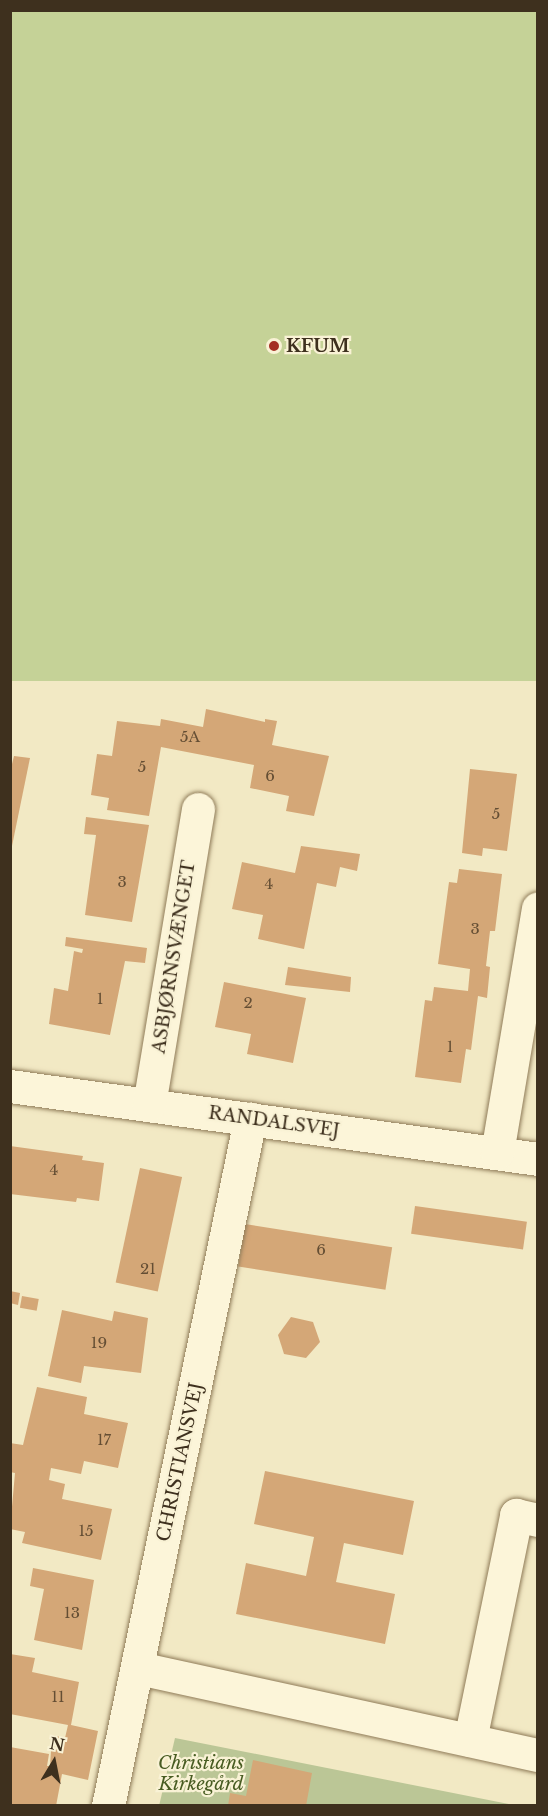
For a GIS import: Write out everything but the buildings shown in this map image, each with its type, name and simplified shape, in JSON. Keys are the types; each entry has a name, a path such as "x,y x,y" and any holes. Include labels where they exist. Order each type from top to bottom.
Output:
{"street":[{"name":"ASBJØRNSVÆNGET","path":"149,1105 198,809"},
{"path":"496,1153 537,908"},
{"name":"RANDALSVEJ","path":"10,1086 537,1158"},
{"name":"CHRISTIANSVEJ","path":"108,1806 250,1119"},
{"path":"470,1740 516,1515 537,1520"},
{"path":"138,1668 537,1755"}],"green space":[{"name":"KFUM","path":"11,10 537,10 537,681 11,681"},
{"name":"Christians Kirkegård","path":"175,1738 514,1805 159,1806"}],"place":[{"name":"KFUM","path":"274,346"}]}
